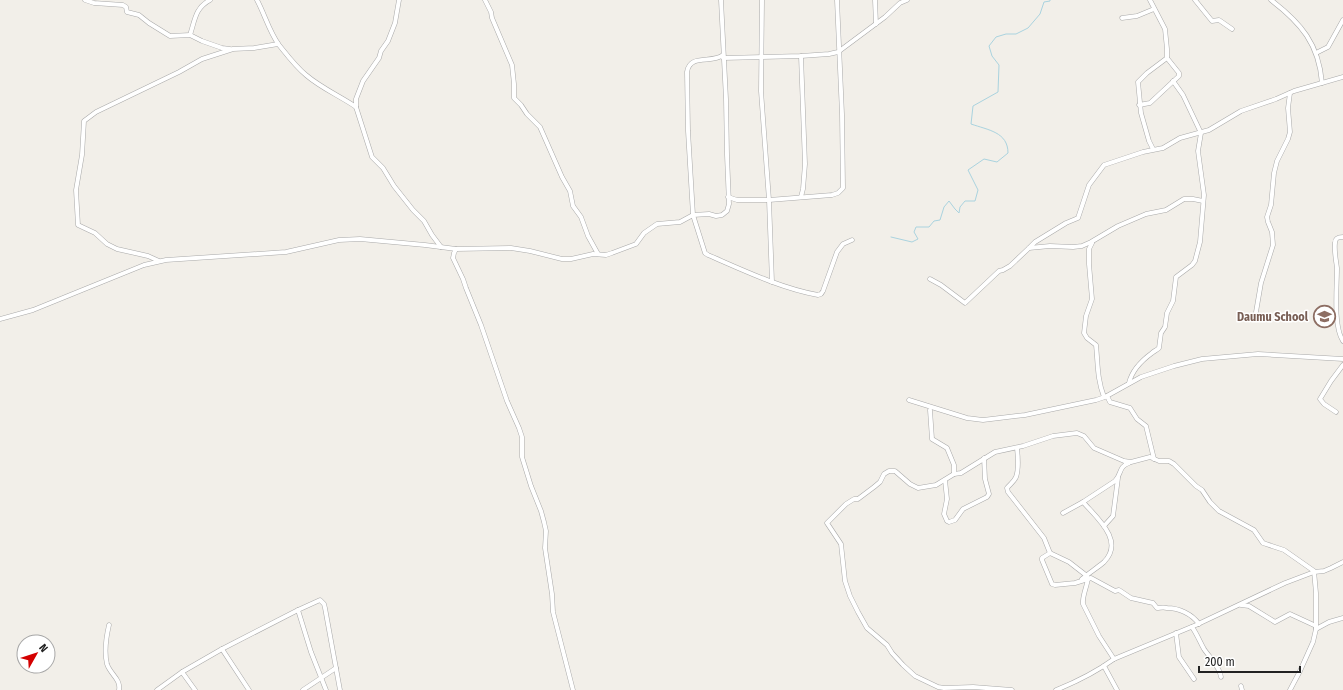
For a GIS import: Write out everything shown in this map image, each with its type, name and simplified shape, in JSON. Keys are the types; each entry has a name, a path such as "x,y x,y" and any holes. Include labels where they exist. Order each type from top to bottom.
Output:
{"street":[{"path":"85,0 123,5 126,7 127,12 140,15 149,23 170,36 190,35 222,48 254,48 278,44"},
{"path":"190,35 202,4 210,0"},
{"path":"257,0 266,22 278,44 306,75 356,107"},
{"path":"399,0 395,23 388,41 380,51 379,58 364,79 356,99 356,107 372,157 383,168 394,186 424,221 432,235 453,255 522,436 522,457 541,511 546,531 545,548 552,594 553,612 573,690"},
{"path":"485,0 512,65 514,98 540,127 562,177 570,191 573,206 581,217 588,236 598,254"},
{"path":"0,319 32,310 144,264 204,257 286,252 346,239 371,239 456,249 511,248 530,250 562,259 571,259 593,254 609,254 631,246 638,242 644,233 655,226 680,222 693,215 722,215 728,208 728,197 726,99 721,0"},
{"path":"762,0 761,91 769,200 772,282"},
{"path":"728,197 738,200 769,200 835,194 843,188 842,114 838,52 837,0"},
{"path":"875,0 876,24"},
{"path":"852,240 843,244 837,252 823,291 820,294 788,288 772,282 708,255 703,250 693,215 688,131 688,67 698,59 715,59 723,57 801,56 838,52 852,40 876,24 898,4 907,0"},
{"path":"1139,105 1150,103 1179,74 1167,58 1165,29 1150,0"},
{"path":"1195,0 1212,21 1218,20 1232,29"},
{"path":"1271,0 1295,20 1312,41 1322,74 1322,83"},
{"path":"1122,18 1137,16 1154,10"},
{"path":"1316,53 1328,47 1343,20"},
{"path":"160,262 148,256 117,249 107,244 95,234 78,225 76,190 82,155 84,121 96,112 179,72 202,59 233,49"},
{"path":"801,56 805,164 801,196"},
{"path":"1153,150 1139,105 1138,82 1167,58"},
{"path":"1322,74 1328,81"},
{"path":"930,279 942,285 966,303 999,271 1010,266 1035,242 1062,225 1078,218 1088,185 1101,168 1107,164 1114,163 1143,152 1163,148 1180,138 1209,130 1241,111 1305,87 1343,77"},
{"path":"1129,383 1134,370 1152,352 1159,348 1161,333 1165,327 1167,313 1173,301 1176,277 1192,265 1200,242 1204,190 1198,151 1201,133 1183,95 1173,81"},
{"path":"1256,312 1260,289 1273,245 1272,232 1267,217 1271,205 1275,167 1290,132 1288,108 1290,93"},
{"path":"349,102 356,99"},
{"path":"1029,248 1050,246 1082,246 1094,241 1118,226 1146,214 1166,210 1184,199 1203,201"},
{"path":"1343,237 1338,237 1335,243 1337,266 1337,315 1339,334 1343,341"},
{"path":"1094,241 1089,249 1092,299 1086,316 1084,333 1096,346 1098,371 1106,397 1110,402 1130,408 1137,419 1145,425 1154,458"},
{"path":"453,255 456,249"},
{"path":"909,400 967,418 983,420 1025,415 1106,397 1141,377 1174,366 1202,359 1258,354 1343,359"},
{"path":"1336,412 1324,404 1320,399 1343,365"},
{"path":"930,410 932,439 947,448 954,465 954,474"},
{"path":"1012,690 973,687 944,688 915,676 896,658 888,645 867,628 850,596 845,581 841,544 827,522 846,504 854,499 858,499 874,487 880,482 882,476 889,471 895,471 910,484 918,488 932,487 949,476 961,473 996,452 1017,448 1053,436 1077,433 1084,436 1094,448 1124,461 1131,462"},
{"path":"1017,448 1018,461 1016,474 1013,481 1007,488 1008,492 1044,538 1050,553 1069,562 1088,577 1115,591 1119,590 1131,598 1151,602 1157,608 1168,608 1184,612 1194,618 1199,624"},
{"path":"1104,526 1113,516 1118,478 1123,466 1148,457 1163,462 1169,461 1202,490 1210,502 1219,511 1254,530 1263,543 1284,550 1312,569 1314,572 1316,593 1316,628 1313,642 1290,690"},
{"path":"945,480 947,499 944,514 949,522 955,520 963,509 988,496 989,494 985,479 984,458"},
{"path":"1063,513 1083,502 1118,478"},
{"path":"1050,553 1042,558 1042,560 1053,585 1075,583 1088,577 1103,563 1108,555 1112,540 1104,526 1083,502"},
{"path":"1056,690 1075,682 1114,660 1199,624 1285,583 1314,572 1324,571 1343,562"},
{"path":"1088,577 1083,604 1099,636 1114,660"},
{"path":"158,690 182,672 222,649 298,610 317,601 322,601 324,604 340,690"},
{"path":"1240,605 1249,606 1275,622 1289,614 1316,628"},
{"path":"298,610 311,652 326,690"},
{"path":"1316,628 1343,618"},
{"path":"109,625 106,644 107,663 109,670 119,683 119,690"},
{"path":"1192,627 1219,671 1221,677"},
{"path":"1176,633 1179,657 1194,679"},
{"path":"222,649 248,690"},
{"path":"1104,666 1117,690"},
{"path":"303,690 336,668"},
{"path":"182,672 195,690"}],"waterway":[{"path":"891,237 912,242 918,239 914,232 916,227 929,227 934,221 940,220 944,207 949,201 959,213 960,207 965,201 975,201 978,190 968,170 984,159 997,162 1008,153 1005,140 1001,136 990,130 971,124 973,106 998,92 999,65 992,56 989,46 996,37 1006,34 1016,34 1028,28 1040,14 1044,2 1050,0"}],"place":[{"name":"Daumu School","path":"1324,317"}]}
